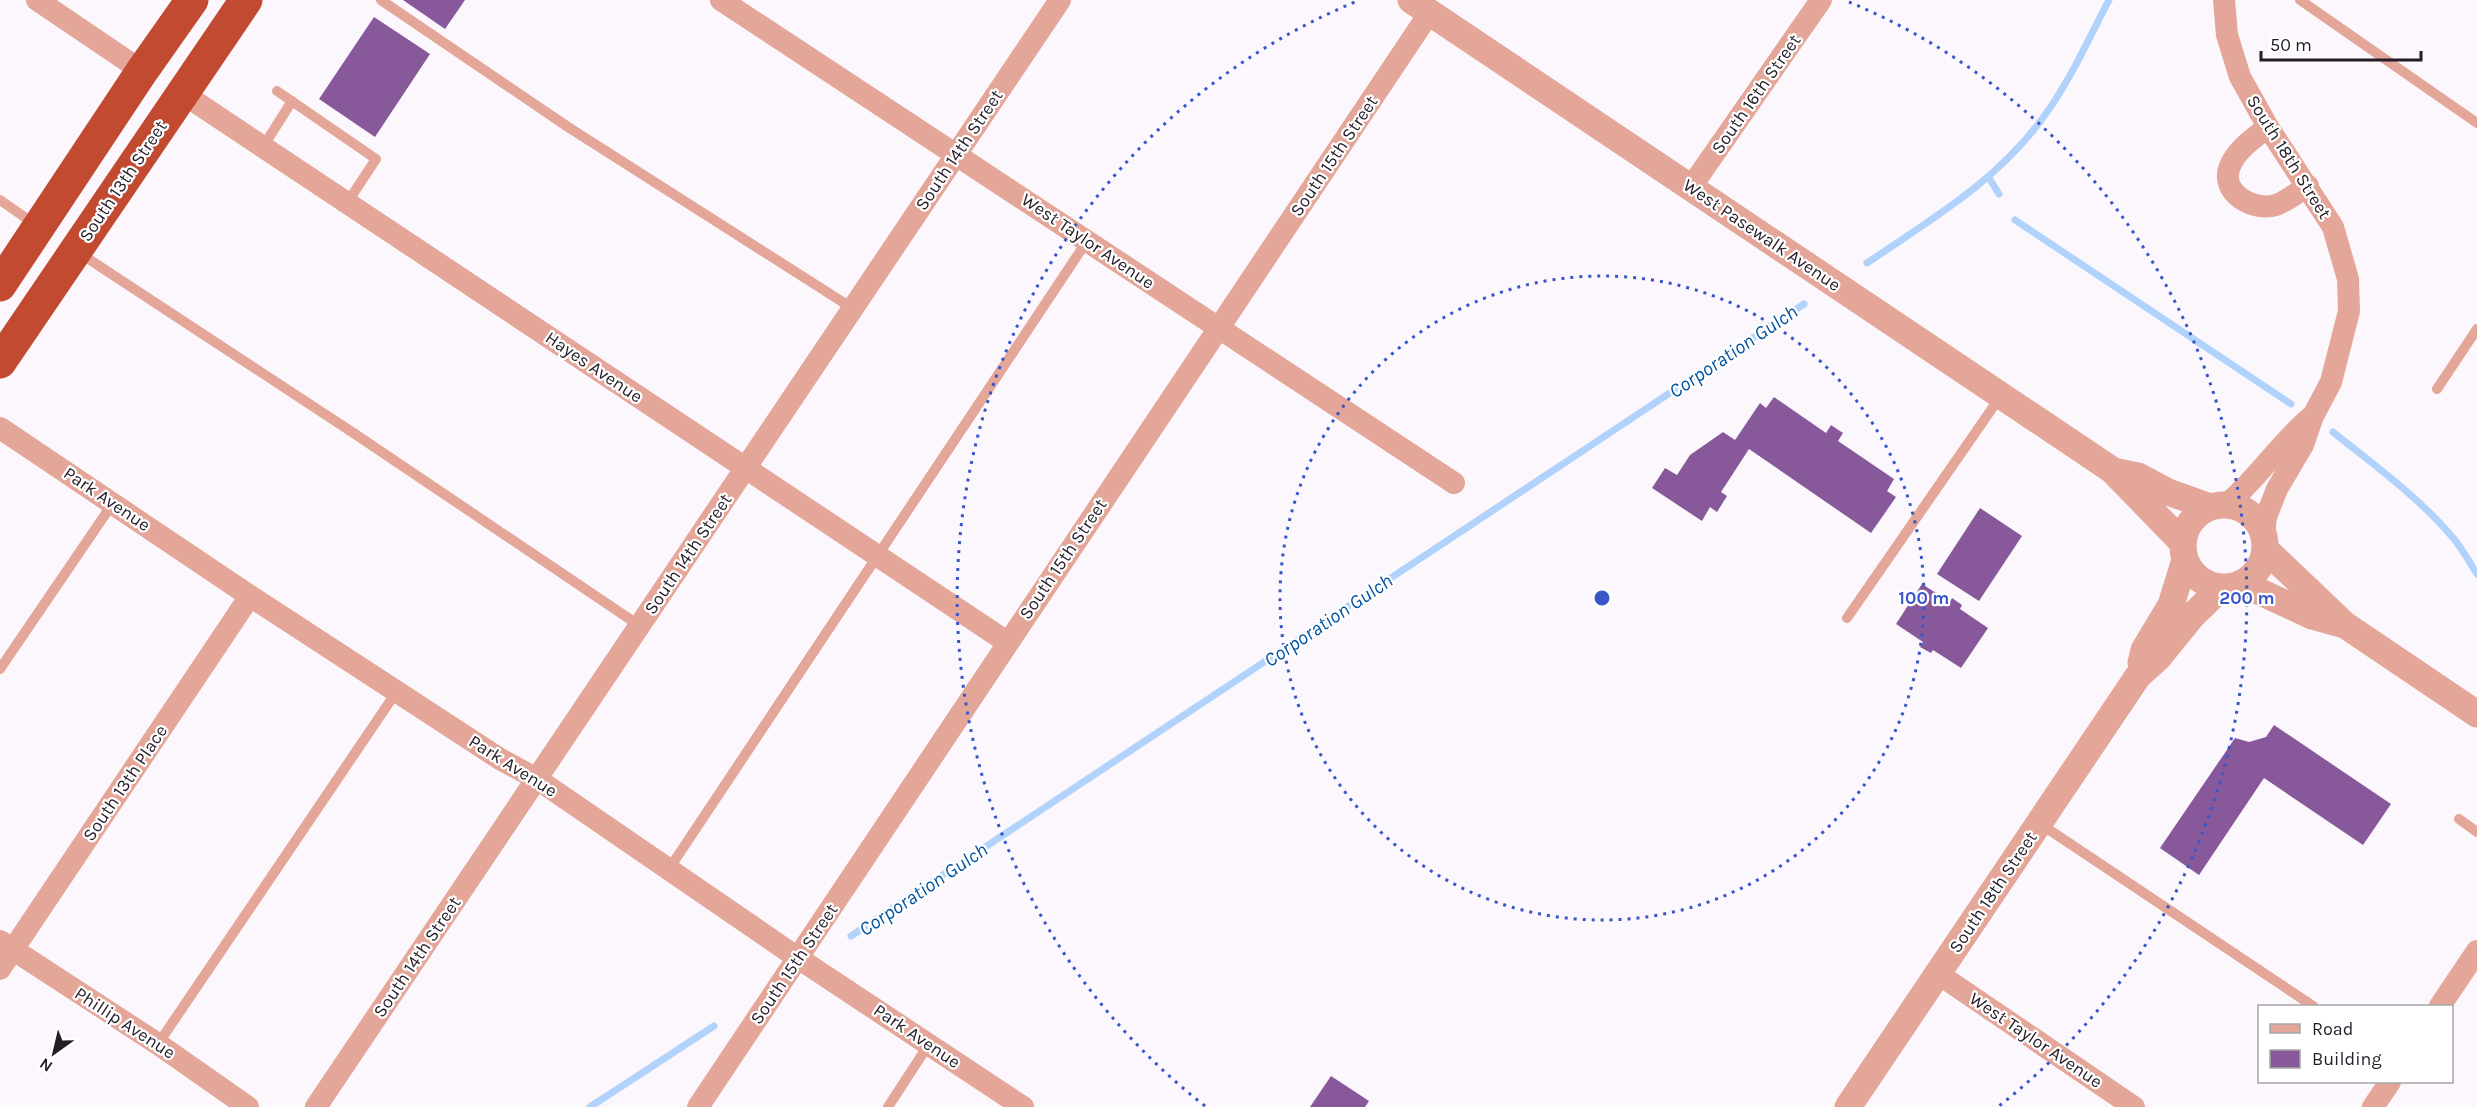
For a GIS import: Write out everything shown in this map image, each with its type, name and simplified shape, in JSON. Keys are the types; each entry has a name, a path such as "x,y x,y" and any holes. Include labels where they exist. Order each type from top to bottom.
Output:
{"highway":[{"path":"0,285 192,0"},
{"name":"South 13th Street","path":"0,362 246,0"}],"street":[{"path":"37,0 142,71"},
{"name":"West Taylor Avenue","path":"721,0 1454,483"},
{"name":"South 14th Street","path":"316,1107 1060,0"},
{"name":"South 16th Street","path":"1691,187 1821,0"},
{"name":"South 18th Street","path":"2224,0 2227,35 2240,77 2268,127 2333,227 2348,279 2349,311 2331,382 2313,416 2303,444 2277,489 2266,517 2264,541"},
{"name":"West Pasewalk Avenue","path":"1420,6 2112,470 2184,551"},
{"name":"South 15th Street","path":"698,1107 1219,328 1420,6"},
{"name":"Hayes Avenue","path":"182,93 1007,642"},
{"path":"2268,127 2247,143 2229,168 2227,179 2234,192 2245,203 2260,208 2277,205 2308,186"},
{"name":"South 18th Street","path":"2218,506 2257,476 2292,434 2313,416"},
{"name":"Park Avenue","path":"0,428 250,596 500,759 537,779 798,958 1023,1107"},
{"name":"West Pasewalk Avenue","path":"2112,470 2138,476 2168,492 2218,506"},
{"path":"2345,625 2313,616 2232,585 2210,585 2199,579 2191,570 2184,551 2187,528 2197,515 2218,506 2242,509 2255,520 2264,541 2345,625 2477,714"},
{"path":"2232,585 2253,575 2262,563 2264,541"},
{"name":"South 18th Street","path":"2138,676 2144,650 2171,605 2184,551"},
{"name":"South 18th Street","path":"1848,1107 2138,676 2158,658 2192,616 2232,585"},
{"name":"South 13th Place","path":"0,969 7,945 250,596"},
{"name":"Phillip Avenue","path":"7,945 158,1044 248,1107"},
{"path":"2441,1005 2477,951"},
{"name":"West Taylor Avenue","path":"1937,974 2134,1107"},
{"path":"2373,1107 2389,1083"}],"lane":[{"path":"381,0 568,127 852,308"},
{"path":"2300,0 2477,123"},
{"path":"277,92 376,159 347,203"},
{"path":"263,147 292,102"},
{"path":"0,200 39,226"},
{"path":"669,869 1088,240"},
{"path":"76,251 345,427 640,626"},
{"path":"2437,389 2477,329"},
{"path":"1847,618 2000,396"},
{"path":"0,669 113,502"},
{"path":"158,1044 397,690"},
{"path":"2459,819 2477,832"},
{"path":"2039,823 2312,1005"},
{"path":"888,1107 929,1044"}],"building":[{"path":"403,0 465,0 445,29"},
{"path":"374,17 430,54 375,137 319,99"},
{"path":"1774,397 1826,433 1831,425 1843,433 1838,441 1894,479 1887,491 1896,497 1871,533 1749,449 1721,492 1727,496 1717,512 1710,507 1702,521 1652,488 1665,468 1677,475 1690,455 1723,432 1735,440 1760,403 1766,408"},
{"path":"1980,508 2022,536 1979,601 1937,574"},
{"path":"1922,584 1950,602 1952,598 1962,605 1960,609 1988,628 1961,668 1933,650 1931,653 1920,647 1923,642 1896,624"},
{"path":"2274,725 2391,804 2363,845 2264,778 2199,875 2160,848 2235,738 2249,742 2266,737"},
{"path":"1331,1076 1369,1101 1365,1107 1310,1107"}],"waterway":[{"name":"Corporation Gulch","path":"1867,263 1961,198 1983,181 2024,142 2061,91 2109,0"},
{"path":"1989,178 1999,194"},
{"path":"2015,220 2291,404"},
{"name":"Corporation Gulch","path":"851,936 1804,304"},
{"path":"2333,432 2427,510 2454,539 2477,574"},
{"name":"Corporation Gulch","path":"590,1107 714,1026"}]}
